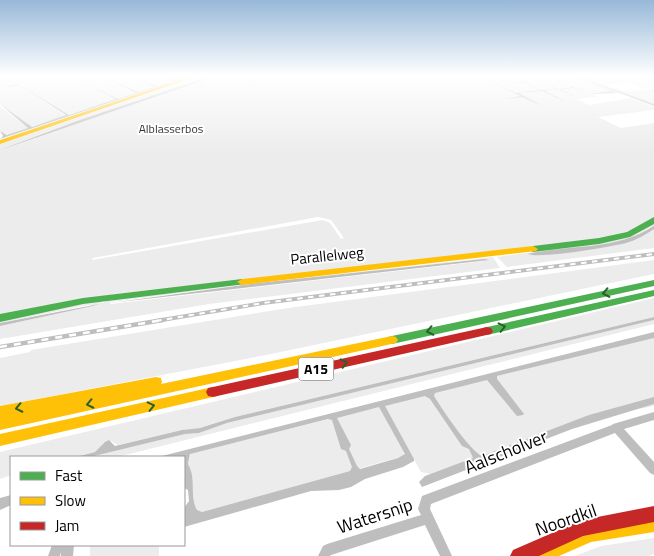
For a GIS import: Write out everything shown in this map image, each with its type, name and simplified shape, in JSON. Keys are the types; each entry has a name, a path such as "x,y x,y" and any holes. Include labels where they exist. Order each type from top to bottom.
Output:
{"main road":[{"path":"0,142 119,102"},
{"name":"Parallelweg","path":"0,318 146,292 599,241 630,234 654,220"},
{"name":"A15","path":"0,424 654,283"},
{"name":"A15","path":"0,440 654,293"},
{"name":"A15","path":"0,412 158,382 258,368"},
{"name":"A15","path":"0,446 68,430 104,417"},
{"name":"Noordkil","path":"520,556 582,528 654,514"},
{"name":"Noordkil","path":"538,556 591,534 654,524"}],"street":[{"name":"Aalscholver","path":"428,518 424,509 426,500 486,479 556,448 654,416"},
{"path":"616,428 654,470"},
{"name":"Watersnip","path":"324,556 327,550 428,518 446,556"}],"green space":[{"path":"0,102 45,102 66,116 30,127 0,104"},
{"path":"48,102 109,102 69,115"},
{"name":"Alblasserbos","path":"124,102 582,102 589,105 607,102 641,102 654,107 654,110 598,117 621,128 654,123 654,218 630,232 610,238 116,294 0,316 0,144","holes":["318,217 331,220 344,238 341,239 330,223 323,220 92,260 93,258"]},
{"path":"0,106 28,129 10,134 0,131"},
{"path":"654,223 654,248 507,267 497,257 614,240 630,236"},
{"path":"493,257 500,268 209,304 0,339 0,326 98,305 88,305 0,323 0,320 96,301 103,303 108,300 243,285 110,302 111,304 485,261 484,259 303,278"},
{"path":"654,260 654,274 271,354 0,406 0,358 30,352 31,350 288,308"},
{"path":"654,298 654,317 235,417 200,428 182,430 118,445 109,440 95,452 80,456 10,456 10,475 0,479 0,452"},
{"path":"654,320 654,324 121,456 94,456 185,434 199,433 227,423"},
{"path":"654,334 654,406 603,416 431,474 421,472 384,406"},
{"path":"382,406 405,452 404,456 202,512 197,510 193,498 192,475 188,464 191,453"},
{"path":"654,538 654,554 649,556 575,556 601,546"},
{"path":"90,546 159,546 159,556 90,556"}],"shaded area":[{"path":"46,102 69,115 112,102 0,139 3,136 0,131 7,135 28,128 0,104 32,127 66,115"},
{"path":"134,102 140,102 0,150"},
{"path":"654,226 654,229 626,243 561,254 528,254 624,240"},
{"path":"489,260 110,303 258,283"},
{"path":"99,304 93,306 0,326 0,323"},
{"path":"654,317 654,320 227,423 199,433 185,434 94,456 80,456 95,452 109,440 115,446 182,430 200,428 235,417"},
{"path":"654,332 654,338 497,376 497,379 523,415 517,416 487,380 435,393 434,396 456,429 477,453 482,456 589,415 654,397 654,404 572,429 422,487 419,482 425,476 473,458 469,449 462,446 430,399 425,396 385,406 414,459 414,461 403,467 365,479 351,487 339,490 311,491 185,527 185,507 189,501 188,490 185,488 185,456 162,456","holes":["379,407 405,454 398,458 360,469 349,449 351,445 337,418","328,419 332,420 341,449 346,451 352,467 350,471 202,512 197,510 193,498 192,475 188,464 190,454"]}],"railway":[{"path":"156,321 263,303 654,254"},
{"path":"0,347 163,320"}],"traffic: fast":[{"path":"533,249 599,241 630,234 654,220"},
{"path":"0,318 83,301 242,282"},
{"path":"392,340 654,283"},
{"path":"487,331 654,293"}],"traffic: slow":[{"path":"0,142 119,102"},
{"path":"242,282 533,249"},
{"path":"0,424 392,340"},
{"path":"0,412 156,382"},
{"path":"0,440 213,392"},
{"path":"538,556 591,534 654,524"}],"traffic: jam":[{"path":"213,392 487,331"},
{"path":"519,556 582,528 654,514"}]}
